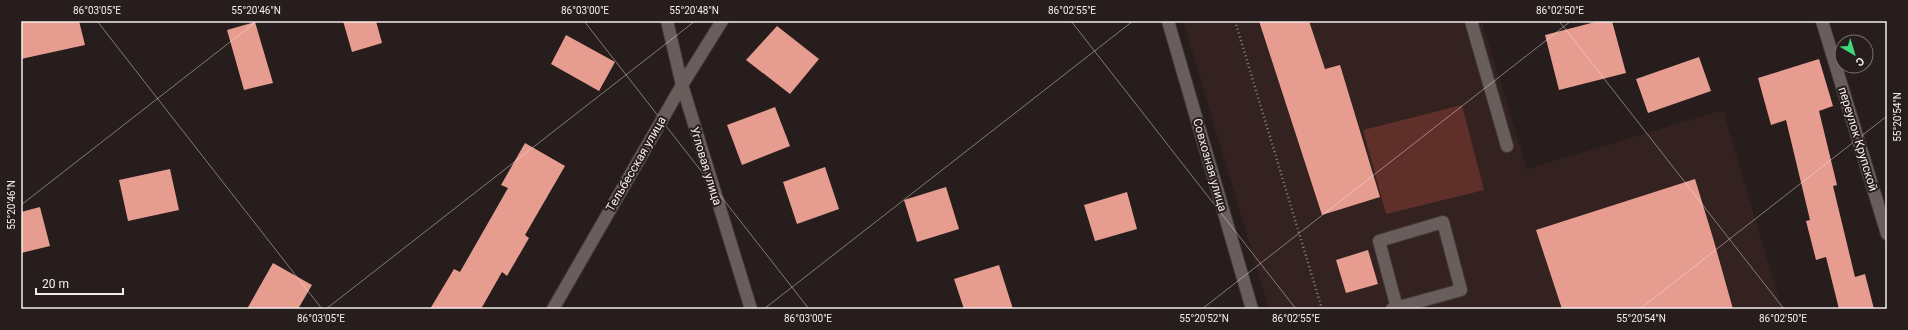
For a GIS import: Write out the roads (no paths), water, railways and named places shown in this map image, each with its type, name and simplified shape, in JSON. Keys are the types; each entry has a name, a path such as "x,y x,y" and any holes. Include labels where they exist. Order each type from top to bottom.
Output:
{"street":[{"name":"Угловая улица","path":"667,21 682,85 751,309"},
{"name":"Тельбесская улица","path":"554,309 682,85 722,21"},
{"name":"Совхозная улица","path":"1168,21 1252,309"},
{"path":"1471,21 1507,146"},
{"name":"переулок Крупской","path":"1822,21 1887,234"},
{"path":"1443,222 1461,290 1395,308 1380,241 1443,222"}]}
